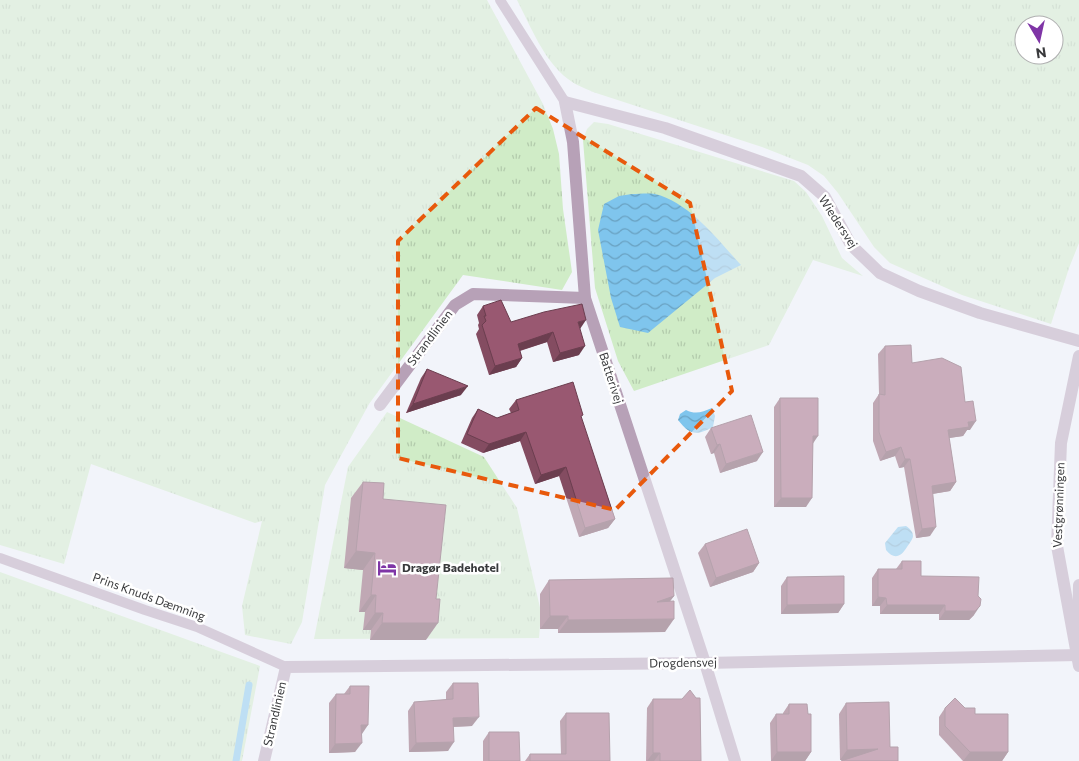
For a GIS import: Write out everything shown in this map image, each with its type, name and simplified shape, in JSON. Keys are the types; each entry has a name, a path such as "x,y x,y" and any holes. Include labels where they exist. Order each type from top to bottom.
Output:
{"street":[{"name":"Batterivej","path":"564,102 573,142 585,298 705,662 735,761"},
{"name":"Wiedersvej","path":"564,102 665,128 801,176 825,197 850,245 880,273 920,292 980,314 1079,340"},
{"name":"Strandlinien","path":"380,405 455,305 474,294 585,298"},
{"name":"Vestgrønningen","path":"1078,659 1056,546 1061,443 1079,356"},
{"path":"1078,659 1079,585"},
{"name":"Drogdensvej","path":"286,666 1078,659"},
{"name":"Strandlinien","path":"264,761 286,666"}],"lane":[{"name":"Batterivej","path":"500,0 564,102"},
{"name":"Prins Knuds Dæmning","path":"0,558 197,627 286,666"}],"highlighted area":[{"path":"536,108 690,203 732,391 615,510 398,458 398,241"}],"green space":[{"path":"0,0 487,0 543,104 553,129 559,154 563,209 572,272 562,290 463,275 369,404 325,485 302,622 291,644 245,635 242,606 262,521 255,523 91,464 64,564 0,545"},
{"path":"517,0 1079,0 1079,243 1051,324 962,295 890,263 874,247 838,193 824,176 808,165 762,147 593,92 574,83 559,72 533,32"},
{"path":"594,122 608,124 794,181 806,192 822,216 842,258 863,276 813,260 769,345 634,391 618,361 595,288 583,140 587,129"},
{"path":"387,412 484,457 517,508 541,612 539,638 314,639 348,467"},
{"path":"0,572 260,666 242,761 0,761"}],"water":[{"path":"655,194 668,198 680,205 702,223 741,265 715,278 648,333 620,327 611,298 598,230 604,204 619,196"},
{"path":"712,408 715,416 713,427 702,432 698,433 686,429 678,420 680,414 686,410 696,413"},
{"path":"906,526 912,533 912,539 900,555 892,555 886,550 885,543 898,527"}],"building":[{"path":"501,300 511,322 544,312 582,304 586,320 578,322 585,346 560,353 553,332 518,344 522,358 495,366 482,325 486,321 483,306"},
{"path":"911,345 912,363 942,358 961,367 965,402 973,401 976,421 968,422 969,427 948,430 956,482 932,486 936,527 922,529 910,459 905,459 901,447 886,452 879,432 879,394 885,395 885,346"},
{"path":"427,369 468,386 413,404"},
{"path":"573,382 583,415 581,416 615,519 585,528 566,467 541,475 526,432 489,444 467,434 478,409 497,418 519,410 516,400"},
{"path":"780,398 818,398 818,436 813,436 812,498 781,498"},
{"path":"751,415 763,452 726,464 720,444 717,445 711,428"},
{"name":"Dragør Badehotel","path":"363,482 384,483 383,499 446,505 436,599 440,599 438,623 382,623 383,613 375,613 376,595 371,595 375,553 356,551"},
{"path":"747,529 759,563 716,578 705,544"},
{"path":"902,561 921,561 921,576 979,577 978,596 981,599 980,606 975,611 945,611 945,605 887,605 886,598 878,597 878,569 902,569"},
{"path":"844,576 844,604 787,605 787,577"},
{"path":"673,578 674,596 657,602 674,601 674,619 568,620 568,616 550,616 549,580"},
{"path":"453,683 478,683 479,717 453,718 454,742 416,743 414,702 453,699"},
{"path":"350,686 369,686 368,725 361,725 362,743 335,744 336,694 350,694"},
{"path":"690,690 696,698 700,698 701,761 660,761 660,753 653,753 653,699 682,699"},
{"path":"955,698 965,708 975,708 975,714 1008,714 1008,752 970,752 945,726 945,708"},
{"path":"889,702 890,747 898,747 898,761 841,761 878,749 847,750 846,703"},
{"path":"789,704 807,704 808,714 811,714 811,752 777,752 776,714 789,714"},
{"path":"566,713 609,713 610,761 530,761 530,754 566,754"},
{"path":"489,732 519,732 520,761 489,761"}],"waterway":[{"path":"236,761 249,685"}],"place":[{"name":"Dragør Badehotel","path":"387,568"}]}
